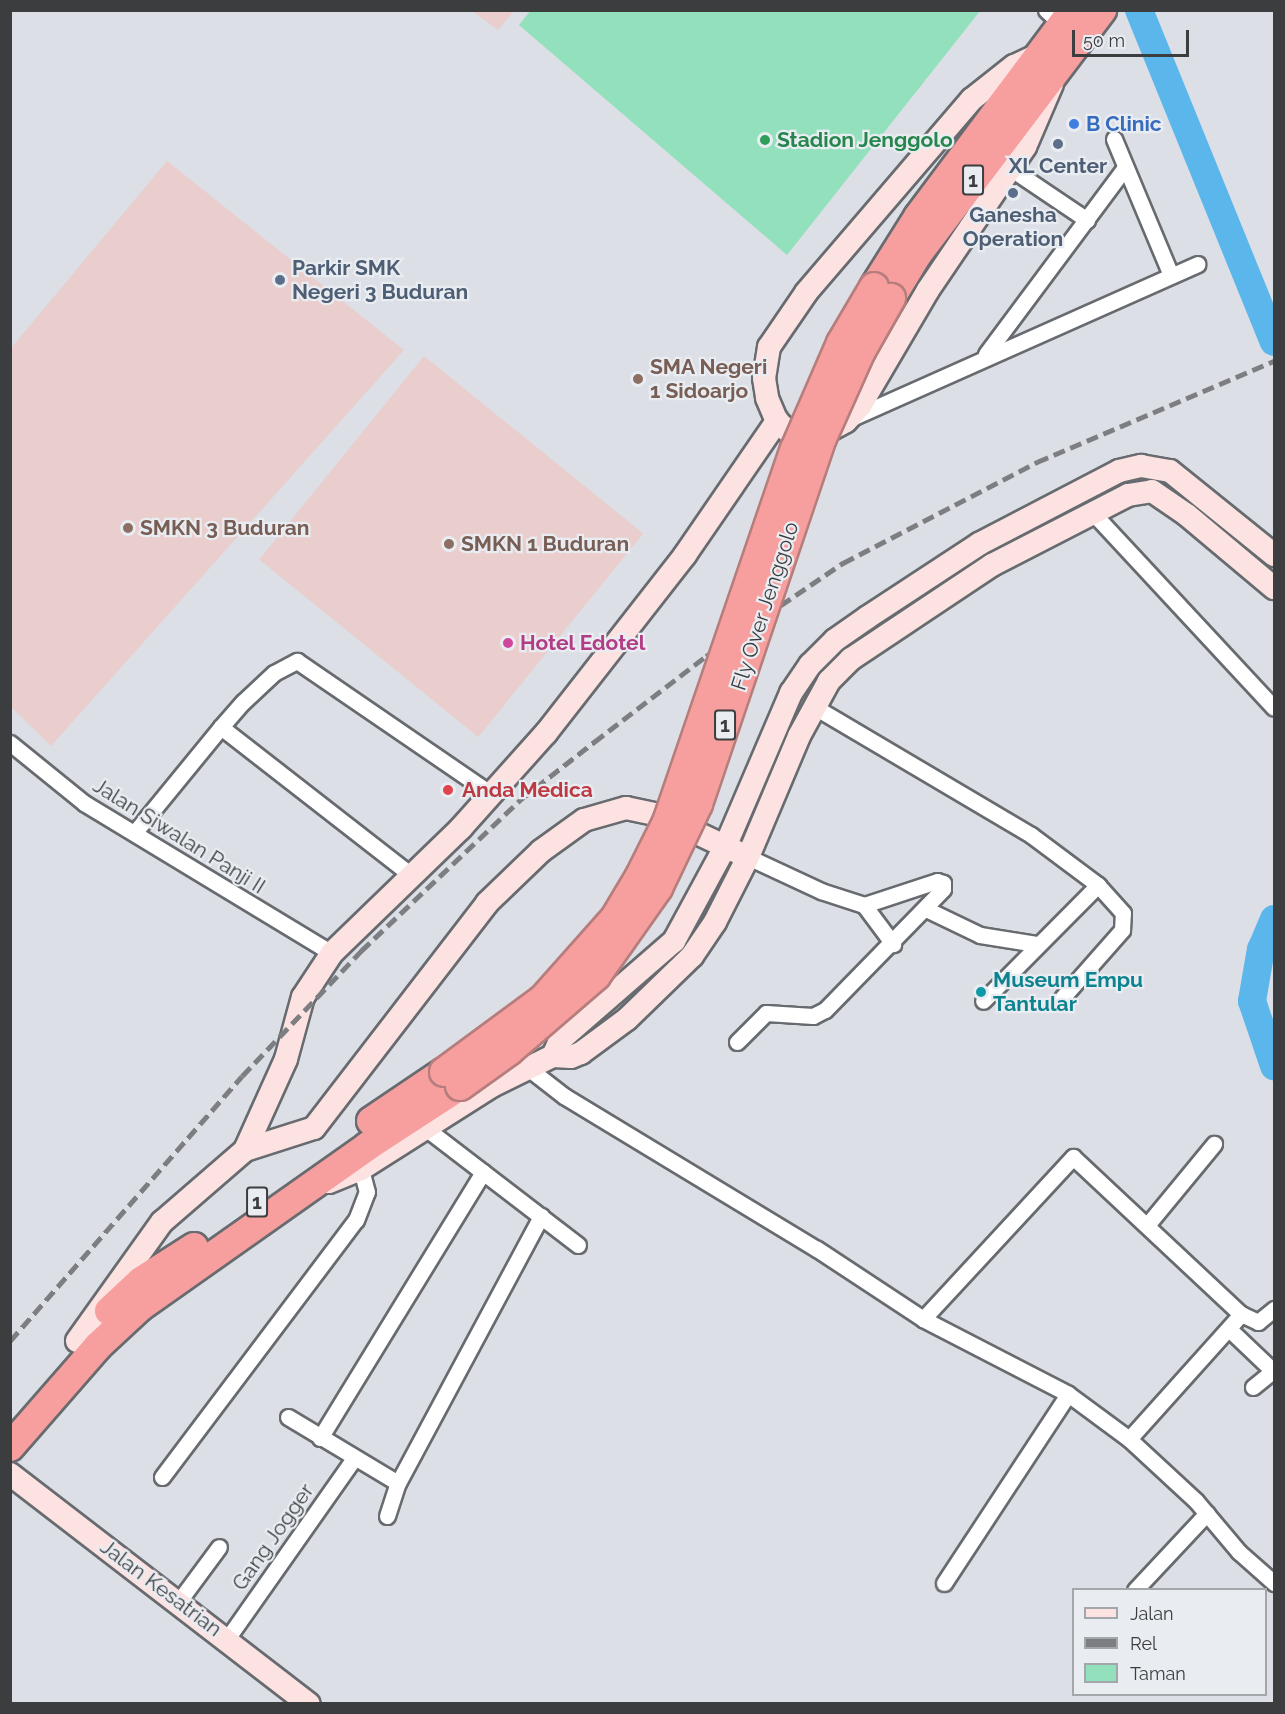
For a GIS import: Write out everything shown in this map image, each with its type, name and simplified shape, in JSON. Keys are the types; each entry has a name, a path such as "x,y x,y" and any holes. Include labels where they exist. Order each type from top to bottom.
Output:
{"highway":[{"name":"1","path":"1050,60 1102,10"},
{"name":"1","path":"1050,60 1060,15"},
{"name":"Fly Over Jenggolo","path":"452,1079 509,1051 596,976 658,888 698,804 822,438 861,351 883,292 917,255 1050,60"},
{"name":"1","path":"10,1447 98,1346 140,1307 312,1186 452,1079"},
{"name":"1","path":"10,1417 77,1341 141,1281 452,1079"}],"street":[{"path":"846,421 865,397 928,290 1010,168 1045,107 1050,60 1014,66 972,99 806,293 769,348 764,378 766,398 777,421 802,439 846,421 985,356 1197,264"},
{"path":"1114,139 1171,275"},
{"path":"1010,168 1087,220"},
{"path":"985,356 1125,169"},
{"path":"245,1150 282,1068 303,997 333,953 493,795 685,555 777,421"},
{"path":"553,1056 560,1040 674,941 725,847 790,693 818,657 835,640 979,543 1119,471 1141,466 1170,471 1275,555"},
{"path":"312,1186 361,1169 428,1130 492,1086 553,1056 571,1058 627,1020 679,969 716,922 748,857 813,706 829,681 859,654 992,565 1128,495 1159,493 1275,588"},
{"path":"1092,512 1275,708"},
{"path":"135,832 221,727 274,673 297,661 493,795"},
{"path":"813,706 1031,836 1098,885 1123,913 1122,930 1062,998"},
{"path":"221,727 411,875"},
{"name":"Jalan Siwalan Panji II","path":"10,743 84,803 135,832 283,926 333,953"},
{"path":"77,1341 162,1222 245,1150 314,1128 488,903 541,851 584,820 626,808 640,810 682,824 725,847 821,891 864,905 893,944"},
{"path":"737,1042 766,1014 820,1014 927,909 943,889 943,883 937,881 864,905"},
{"path":"983,1001 1036,944 1072,915 1098,885"},
{"path":"927,909 980,935 1036,944"},
{"path":"528,1068 564,1096 826,1255 923,1319 1068,1394 1129,1439 1208,1513 1239,1552 1275,1583"},
{"path":"428,1130 578,1245"},
{"path":"1148,1224 1214,1144"},
{"path":"923,1319 1073,1156 1148,1224 1241,1314 1258,1323 1275,1310"},
{"path":"162,1477 356,1221 367,1192 361,1169"},
{"path":"320,1438 483,1172"},
{"path":"387,1516 398,1483 541,1216"},
{"path":"1129,1439 1241,1314"},
{"path":"1229,1329 1273,1370 1253,1387"},
{"path":"944,1583 1068,1394"},
{"path":"288,1417 353,1460 398,1483"},
{"name":"Gang Jogger","path":"227,1639 353,1460"},
{"name":"Jalan Kesatrian","path":"10,1474 179,1601 309,1704"},
{"path":"1137,1588 1208,1513"},
{"path":"179,1601 219,1547"}],"shaded area":[{"path":"473,10 514,11 498,30"},
{"name":"SMKN 3 Buduran","path":"167,161 404,350 51,746 11,707 11,348"},
{"name":"SMKN 1 Buduran","path":"424,356 643,533 478,737 259,560"}],"green space":[{"name":"Stadion Jenggolo","path":"531,10 980,11 787,255 519,25"}],"waterway":[{"path":"1139,10 1274,342"},
{"path":"1274,919 1261,949 1252,1001 1274,1066"}],"railway":[{"path":"10,1341 242,1076 361,951 521,799 594,742 706,656 843,563 1037,462 1274,361"}],"place":[{"name":"B Clinic","path":"1074,124"},
{"name":"Stadion Jenggolo","path":"765,140"},
{"name":"XL Center","path":"1058,144"},
{"name":"Ganesha Operation","path":"1013,193"},
{"name":"Parkir SMK Negeri 3 Buduran","path":"280,280"},
{"name":"SMA Negeri 1 Sidoarjo","path":"638,379"},
{"name":"SMKN 3 Buduran","path":"128,528"},
{"name":"SMKN 1 Buduran","path":"449,544"},
{"name":"Hotel Edotel","path":"508,643"},
{"name":"Anda Medica","path":"448,790"},
{"name":"Museum Empu Tantular","path":"981,992"}]}
